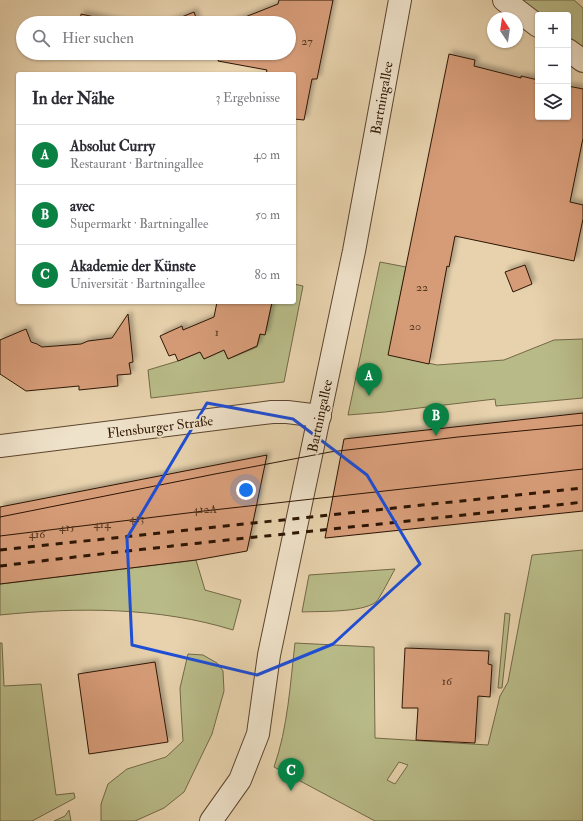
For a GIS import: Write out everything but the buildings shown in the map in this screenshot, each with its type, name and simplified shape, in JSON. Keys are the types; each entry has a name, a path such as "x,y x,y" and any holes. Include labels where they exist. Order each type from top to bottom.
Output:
{"street":[{"name":"Bartningallee","path":"210,821 240,780 258,734 269,656 354,251 400,0"},
{"path":"504,0 535,24"},
{"path":"571,52 583,61"},
{"name":"Flensburger Straße","path":"0,446 272,412 287,412 320,416"}],"highlighted area":[{"path":"207,403 293,419 367,475 420,564 333,644 257,675 132,645 127,538"}],"green space":[{"path":"514,0 574,0 583,8 583,54 571,44 571,12 535,13"},
{"path":"380,262 406,267 389,354 437,365 504,360 554,340 583,339 583,398 496,406 495,399 348,415"},
{"path":"296,284 303,286 284,382 151,398 148,370 178,361 200,352 204,359 224,350 228,359 257,347 260,334 265,334 272,304 296,304"},
{"path":"583,550 583,821 375,821 274,767 279,752 285,721 295,643 374,647 375,738 488,745 500,696 508,682 532,555","holes":["399,762 408,765 395,784 387,780"]},
{"path":"196,560 205,590 241,600 233,630 205,622 176,617 118,611 58,611 0,615 0,584"},
{"path":"395,569 378,600 369,606 351,610 302,612 309,575"},
{"path":"505,613 510,614 502,688 498,688"},
{"path":"0,643 2,643 4,686 41,684 56,795 74,793 75,798 32,821 0,821"},
{"path":"188,654 203,655 217,663 223,671 224,691 212,734 184,792 164,808 135,821 101,821 101,804 108,784 127,769 166,757 183,741 180,688"},
{"path":"69,810 71,821 54,821 65,816"}],"tram line":[{"path":"0,517 330,452 458,437 583,425"},
{"path":"0,536 204,511 583,469"}],"railway":[{"path":"0,550 583,488"},
{"path":"0,566 583,502"}],"place":[{"name":"Absolut Curry","path":"369,396"},
{"name":"avec","path":"436,436"},
{"name":"Akademie der Künste","path":"291,791"}]}
